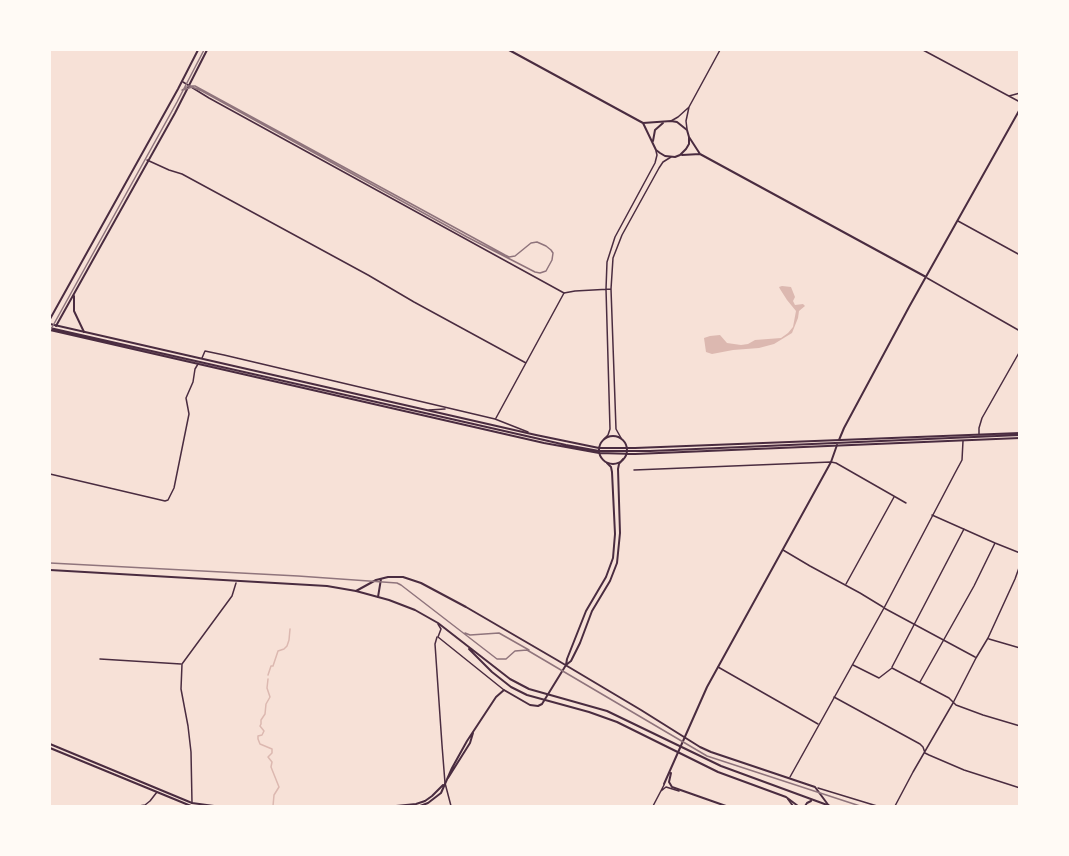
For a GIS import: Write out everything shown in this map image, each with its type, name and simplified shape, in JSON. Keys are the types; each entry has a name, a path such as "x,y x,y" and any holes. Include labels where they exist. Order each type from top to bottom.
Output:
{"main road":[{"path":"50,319 198,50"},
{"path":"50,337 52,328 74,293 189,87 207,50"},
{"path":"509,50 643,123 677,122 687,130 689,137 689,144 680,155"},
{"path":"664,784 707,687 831,462 844,428 1020,109"},
{"path":"653,141 655,130 665,122"},
{"path":"643,123 656,150 665,156 700,154"},
{"path":"689,137 700,154 926,277"},
{"path":"74,293 74,311 85,334"},
{"path":"52,328 544,443 599,451 838,443 979,434 1020,435"},
{"path":"52,328 426,410 599,451"},
{"path":"200,361 599,451"},
{"path":"396,807 425,801 445,783 493,700 504,690 530,705 538,706 545,700 575,654 590,616 610,580 620,548 618,469 627,451 625,442 614,435 604,439 599,451 612,472 615,534 613,558 606,578 586,611 566,665"},
{"path":"627,451 1020,435"},
{"path":"607,463 614,464 623,459"},
{"path":"50,570 327,586 378,597 415,610 438,623 515,682 529,689 607,711 721,766 830,806"},
{"path":"356,591 388,577 413,579 566,665 685,738 711,752 815,787 830,806"},
{"path":"378,597 381,579"},
{"path":"465,645 492,672 527,696 589,712 617,722 718,772 786,797 798,807"},
{"path":"50,744 191,805"},
{"path":"50,748 156,793 191,805 214,807"},
{"path":"672,767 669,779 670,785 674,788 726,807"},
{"path":"420,807 438,796 445,783"},
{"path":"786,797 793,807"},
{"path":"805,807 809,802 814,801"}],"street":[{"path":"687,130 689,107 720,50"},
{"path":"923,50 1020,102"},
{"path":"182,82 564,293 610,289"},
{"path":"1008,96 1020,93"},
{"path":"671,121 689,107"},
{"path":"604,439 610,429 606,268 615,237 655,163 656,150"},
{"path":"621,438 616,429 610,289 613,258 660,166 671,157"},
{"path":"147,160 182,174 368,274 414,302 526,363"},
{"path":"957,220 1020,255"},
{"path":"926,277 1020,331"},
{"path":"495,419 564,293"},
{"path":"606,312 612,312"},
{"path":"607,321 612,321"},
{"path":"50,474 168,500 174,488 189,414 186,398 193,382 195,369 205,351 495,419 545,440"},
{"path":"979,434 982,418 1020,351"},
{"path":"417,411 449,408"},
{"path":"789,778 884,608 962,460 964,439"},
{"path":"634,470 831,462 906,503"},
{"path":"846,585 894,497"},
{"path":"932,514 1020,553"},
{"path":"852,664 879,678 892,668 964,529"},
{"path":"919,682 974,586 995,543"},
{"path":"783,550 976,658"},
{"path":"895,807 988,638 1020,564"},
{"path":"191,805 191,752 181,688 182,664 232,596 236,582"},
{"path":"438,623 441,629 435,644 445,783 451,807"},
{"path":"438,637 504,690"},
{"path":"988,638 1020,648"},
{"path":"100,659 182,664"},
{"path":"718,667 819,724"},
{"path":"892,668 949,698 953,703 1020,726"},
{"path":"834,697 920,744 925,753 963,770 1020,788"},
{"path":"653,807 664,784"},
{"path":"661,791 666,787 687,793"},
{"path":"815,787 877,807"},
{"path":"139,807 150,801 158,789"}],"shaded area":[{"path":"779,287 791,287 795,305 805,306 799,311 792,333 774,344 759,348 712,354 706,352 704,338 710,336 720,335 727,343 741,345 755,340 781,338 788,333 793,327 796,311 780,289"}],"waterway":[{"path":"268,675 278,651 287,646 290,629"},
{"path":"268,679 267,688 270,697 261,720 260,726 264,731 258,739 260,744 272,749 268,757 272,762 271,767 279,787 274,795 273,806"}],"tram line":[{"path":"50,331 204,50"},
{"path":"182,90 188,86 195,86 509,257 515,256 531,243 537,242 551,250 552,260 546,271 535,272 202,91 192,87 183,90"},
{"path":"50,563 397,583 497,659 506,659 515,651 527,650 707,756 860,806"},
{"path":"465,633 470,635 499,633 529,650"}]}
